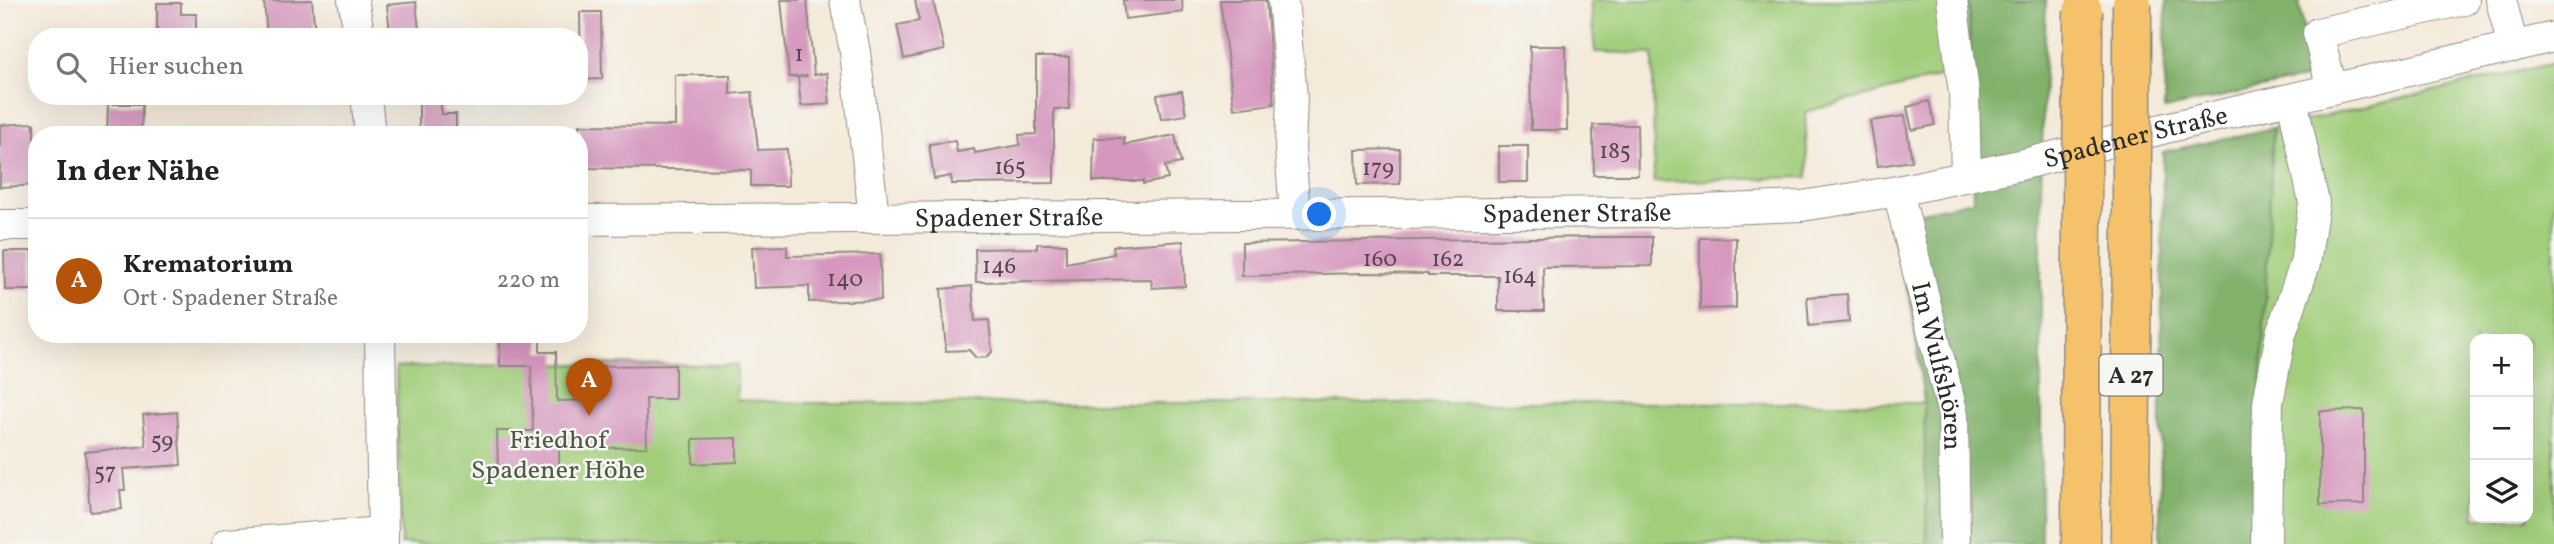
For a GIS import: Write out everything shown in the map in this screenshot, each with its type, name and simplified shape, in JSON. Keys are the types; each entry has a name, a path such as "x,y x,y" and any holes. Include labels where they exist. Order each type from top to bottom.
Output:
{"highway":[{"name":"A 27","path":"2130,544 2132,2"},
{"name":"A 27","path":"2081,544 2083,6"}],"street":[{"path":"353,0 358,28"},
{"path":"845,0 855,52 874,217"},
{"path":"1283,0 1292,97 1290,148 1295,214"},
{"path":"1952,0 1964,93 1966,177"},
{"path":"2332,89 2318,33 2464,0"},
{"path":"2501,0 2513,47"},
{"name":"Spadener Straße","path":"588,220 1651,212 1802,206 1966,177 2554,37"},
{"path":"2266,544 2268,403 2281,333 2305,264 2314,203 2292,99"},
{"path":"367,105 369,126"},
{"name":"Im Wulfshören","path":"1898,191 1953,415 1955,544"},
{"path":"0,225 28,225"},
{"path":"227,544 383,538 380,343"}],"green space":[{"path":"1590,0 1969,0 1969,69 1805,112 1808,177 1654,182 1653,54 1595,52"},
{"path":"1969,0 2046,0 2041,189 2041,544 1927,544 1924,403 1912,308 1888,219 1973,201"},
{"path":"2166,0 2299,0 2311,77 2164,109"},
{"path":"2554,63 2554,544 2254,544 2273,128"},
{"path":"2273,128 2254,544 2160,544 2163,152"},
{"name":"Friedhof Spadener Höhe","path":"737,365 737,400 805,403 1924,403 1927,544 401,544 396,367"}],"building":[{"path":"312,0 314,28 266,28 264,1"},
{"path":"781,0 807,0 814,75 827,73 830,104 801,106 798,77 808,76 789,77"},
{"path":"915,0 933,0 944,50 904,59 897,25 919,21"},
{"path":"1123,0 1182,0 1183,12 1125,19"},
{"path":"1220,0 1266,0 1274,104 1234,109"},
{"path":"416,2 419,28 389,28 387,5"},
{"path":"157,3 181,3 181,14 196,14 196,28 157,28"},
{"path":"580,12 601,12 602,79 588,80 588,28 580,28"},
{"path":"1530,46 1566,46 1567,130 1531,130"},
{"path":"1036,57 1069,57 1069,109 1054,109 1054,183 952,184 951,176 934,179 929,144 955,141 957,152 974,149 975,153 1020,145 1019,135 1036,134"},
{"path":"675,75 730,75 730,94 752,92 758,150 787,149 788,186 751,186 751,170 588,168 588,126 579,125 675,126"},
{"path":"1182,91 1186,115 1161,119 1157,95"},
{"path":"1929,101 1935,125 1912,130 1907,107"},
{"path":"108,105 142,105 141,126 107,126"},
{"path":"419,105 440,105 442,114 456,114 456,126 419,126"},
{"path":"1905,116 1912,161 1878,166 1870,121"},
{"path":"34,123 34,126 28,126 28,185 0,187 0,125"},
{"path":"1593,125 1637,125 1638,175 1594,175"},
{"path":"1175,135 1181,163 1165,166 1168,179 1143,184 1143,181 1093,181 1094,138 1124,138 1124,145"},
{"path":"1499,146 1528,146 1528,182 1499,182"},
{"path":"1400,149 1400,184 1357,185 1356,150"},
{"path":"1652,237 1652,266 1543,267 1544,311 1498,311 1498,276 1361,273 1242,276 1242,243"},
{"path":"1700,238 1736,238 1736,308 1700,309"},
{"path":"1183,241 1185,286 1152,288 1151,279 976,282 975,249 1037,248 1037,244 1066,244 1066,263 1114,254 1113,246"},
{"path":"787,246 787,256 880,254 881,300 809,302 809,286 754,288 752,247"},
{"path":"4,251 28,251 28,290 5,290"},
{"path":"972,286 975,321 989,320 992,352 986,357 976,358 969,350 946,351 941,289"},
{"path":"1847,294 1849,322 1809,326 1807,297"},
{"path":"500,343 540,343 540,352 556,352 557,401 601,400 601,366 675,365 675,399 646,399 647,447 559,449 559,470 498,471 497,431 533,431 531,366 500,366"},
{"path":"2364,410 2364,504 2320,505 2320,411"},
{"path":"177,412 181,465 123,469 125,490 120,490 122,509 90,512 85,452 146,446 143,415"},
{"path":"737,438 737,462 693,464 693,439"}],"place":[{"name":"Krematorium","path":"589,416"}]}
